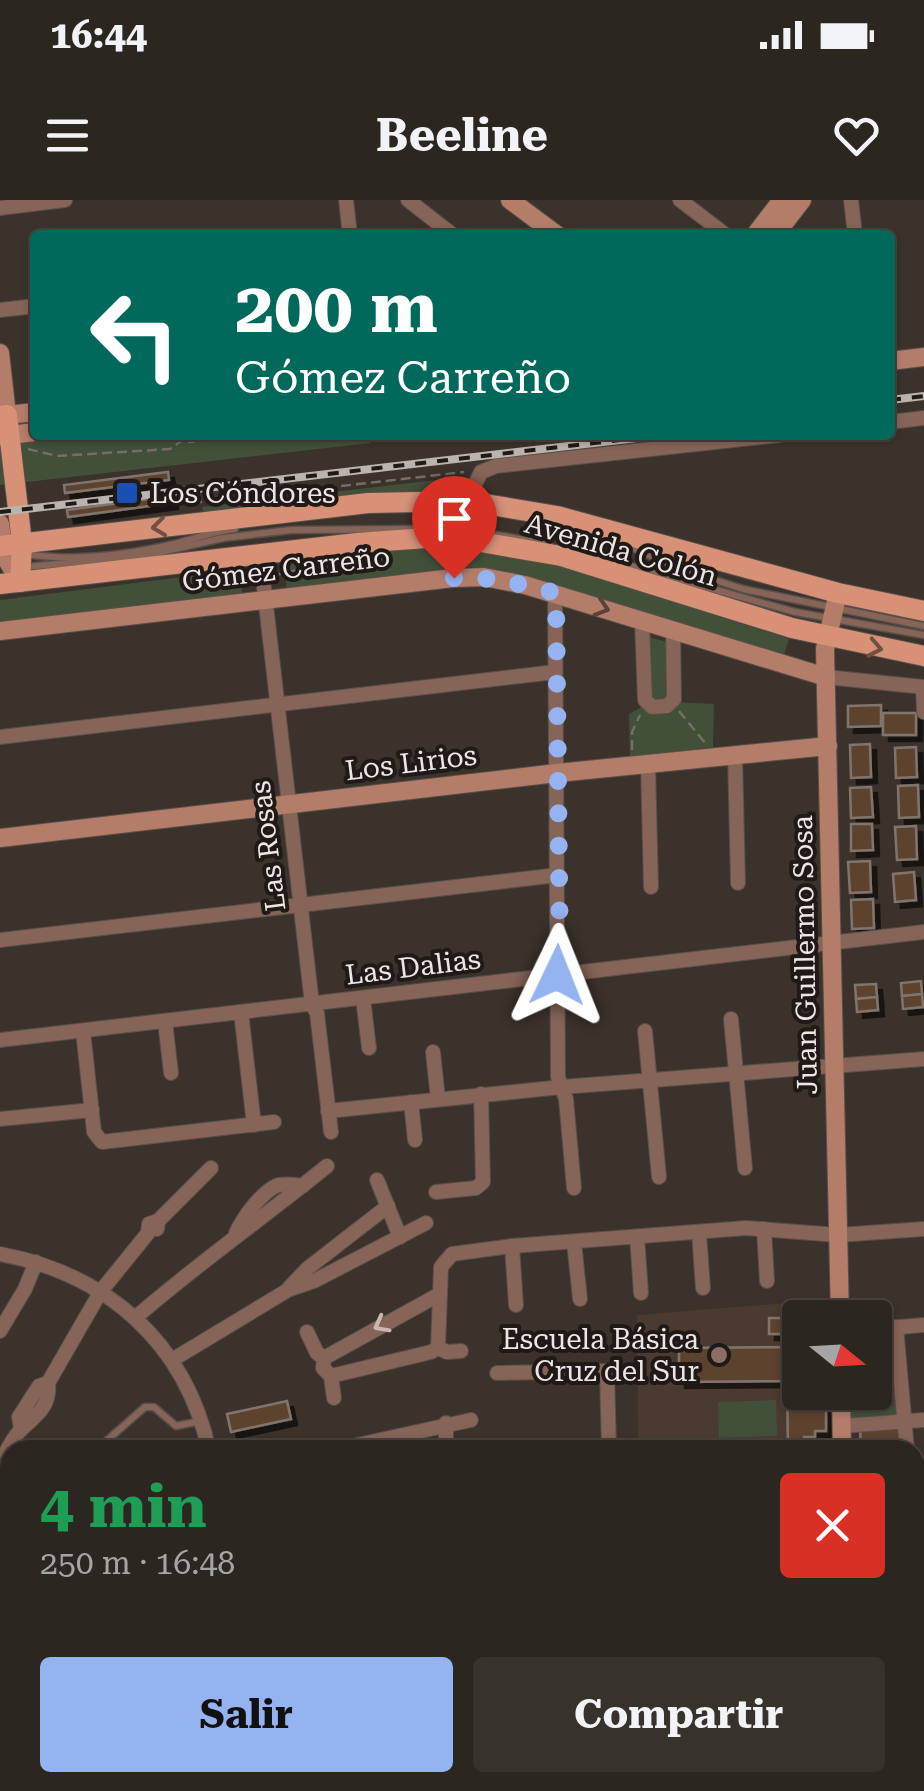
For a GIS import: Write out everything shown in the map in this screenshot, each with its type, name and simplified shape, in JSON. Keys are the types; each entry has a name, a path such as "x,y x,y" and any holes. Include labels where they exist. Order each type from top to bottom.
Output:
{"main road":[{"path":"6,431 11,562"},
{"name":"Avenida Colón","path":"11,562 368,503 557,516 832,614 924,656"},
{"name":"Avenida Colón","path":"11,562 260,554 403,539 498,544 832,614 924,611"}],"street":[{"path":"0,208 64,200"},
{"path":"346,200 349,230"},
{"path":"408,200 447,230"},
{"path":"510,200 549,230"},
{"path":"680,200 719,230"},
{"path":"759,230 782,200"},
{"path":"779,230 802,200"},
{"path":"851,200 854,230"},
{"path":"0,310 30,307"},
{"path":"0,353 6,431 30,415"},
{"path":"895,360 924,357"},
{"path":"895,421 924,418"},
{"path":"469,508 482,472 496,466 734,440"},
{"path":"0,524 11,562"},
{"name":"Las Rosas","path":"260,554 312,1004 317,1013 331,1132"},
{"name":"Gómez Carreño","path":"0,631 469,577 512,581 556,593 826,677 924,687"},
{"path":"556,593 558,1077 566,1099 574,1188"},
{"name":"Juan Guillermo Sosa","path":"832,614 826,677 840,1300"},
{"path":"642,621 660,705"},
{"path":"660,705 673,630"},
{"path":"0,738 555,672"},
{"path":"924,687 924,712"},
{"name":"Los Lirios","path":"0,838 557,773 828,746"},
{"path":"725,756 738,883"},
{"path":"640,765 651,887"},
{"path":"0,940 558,875"},
{"name":"Las Dalias","path":"0,1040 924,932"},
{"path":"363,998 369,1048"},
{"path":"242,1012 254,1125"},
{"path":"731,1019 745,1168"},
{"path":"165,1021 171,1073"},
{"path":"83,1031 94,1132 99,1140 108,1143 274,1122"},
{"path":"645,1031 660,1178"},
{"path":"432,1052 438,1099"},
{"path":"328,1112 562,1086 924,1059"},
{"path":"436,1192 476,1188 483,1182 481,1094"},
{"path":"411,1102 415,1140"},
{"path":"0,1119 92,1110"},
{"path":"135,1318 236,1234 246,1216 272,1189 281,1185 303,1186 327,1166"},
{"path":"14,1440 28,1402 39,1386 48,1384 101,1291 153,1227 211,1168"},
{"path":"377,1180 400,1236"},
{"path":"288,1290 300,1275 388,1206"},
{"path":"172,1360 288,1290 314,1281 426,1223"},
{"path":"438,1348 440,1267 452,1254 699,1232 764,1229 838,1235 924,1229"},
{"path":"764,1229 768,1281"},
{"path":"699,1232 704,1288"},
{"path":"637,1237 641,1294"},
{"path":"574,1242 580,1299"},
{"path":"512,1246 516,1305"},
{"path":"0,1254 79,1278 135,1318 172,1360 193,1396 207,1440"},
{"path":"0,1331 36,1262"},
{"path":"324,1358 440,1294"},
{"path":"892,1327 924,1325"},
{"path":"896,1327 906,1440"},
{"path":"307,1332 324,1358 324,1371 331,1376 334,1398"},
{"path":"438,1348 462,1351"},
{"path":"331,1376 438,1348"},
{"path":"496,1373 606,1371 609,1440"},
{"path":"842,1410 842,1440"},
{"path":"375,1440 471,1420"},
{"path":"842,1426 924,1420"},
{"path":"446,1423 446,1440"}],"lane":[{"path":"11,562 144,556 223,538 291,530 449,530 558,546 774,606 924,626"},
{"path":"832,614 924,635"},
{"path":"108,1440 148,1406 176,1426 202,1421"}],"path":[{"path":"6,431 22,444 59,440"},
{"path":"6,431 46,455 170,449 183,440"},
{"path":"189,440 212,440"},
{"path":"192,504 459,472"},
{"path":"640,765 632,732 660,705 725,756"}],"shaded area":[{"name":"Escuela Básica Cruz del Sur","path":"782,1303 782,1410 829,1410 830,1436 821,1436 821,1440 638,1440 637,1315"}],"green space":[{"path":"365,440 371,443 0,485 0,441"},
{"path":"472,479 463,495 205,516 202,507"},
{"path":"429,546 541,559 789,639 783,658 590,595 500,570 470,567 287,591 284,559"},
{"path":"198,575 198,585 240,582 243,596 0,624 0,600"},
{"path":"649,637 667,642 671,702 714,704 713,747 630,757 629,714 651,702"},
{"path":"892,1331 902,1418 844,1424 844,1410 892,1410"},
{"path":"776,1400 777,1436 719,1438 718,1402"}],"building":[{"path":"168,472 169,480 65,493 64,485"},
{"path":"171,496 172,503 68,517 67,510"},
{"path":"881,705 881,726 848,727 848,706"},
{"path":"883,713 916,713 916,735 883,735"},
{"path":"870,744 871,777 851,778 850,745"},
{"path":"916,747 917,777 896,778 895,748"},
{"path":"918,785 919,817 899,818 898,786"},
{"path":"871,787 873,817 851,818 850,788"},
{"path":"851,824 872,824 873,850 851,851"},
{"path":"916,826 917,859 897,860 895,827"},
{"path":"870,861 871,892 850,893 848,862"},
{"path":"914,872 916,900 895,902 893,874"},
{"path":"873,899 874,928 852,929 851,900"},
{"path":"921,981 922,994 902,996 901,983"},
{"path":"876,984 877,997 856,999 855,985"},
{"path":"922,994 923,1007 903,1009 902,996"},
{"path":"877,997 878,1010 857,1012 856,999"},
{"path":"769,1318 782,1318 782,1334 769,1334"},
{"path":"782,1347 782,1381 679,1382 679,1348"},
{"path":"287,1401 291,1419 231,1432 227,1414"},
{"path":"787,1410 826,1410 826,1431 815,1431 815,1437 788,1440"},
{"path":"900,1426 901,1440 861,1440 860,1428"}],"railway":[{"path":"895,399 924,396"},
{"path":"0,512 620,440"}],"place":[{"name":"Los Cóndores","path":"127,493"},
{"name":"Escuela Básica Cruz del Sur","path":"719,1355"}],"route":[{"path":"454,578 512,581 556,593 560,960 557,975"}]}
